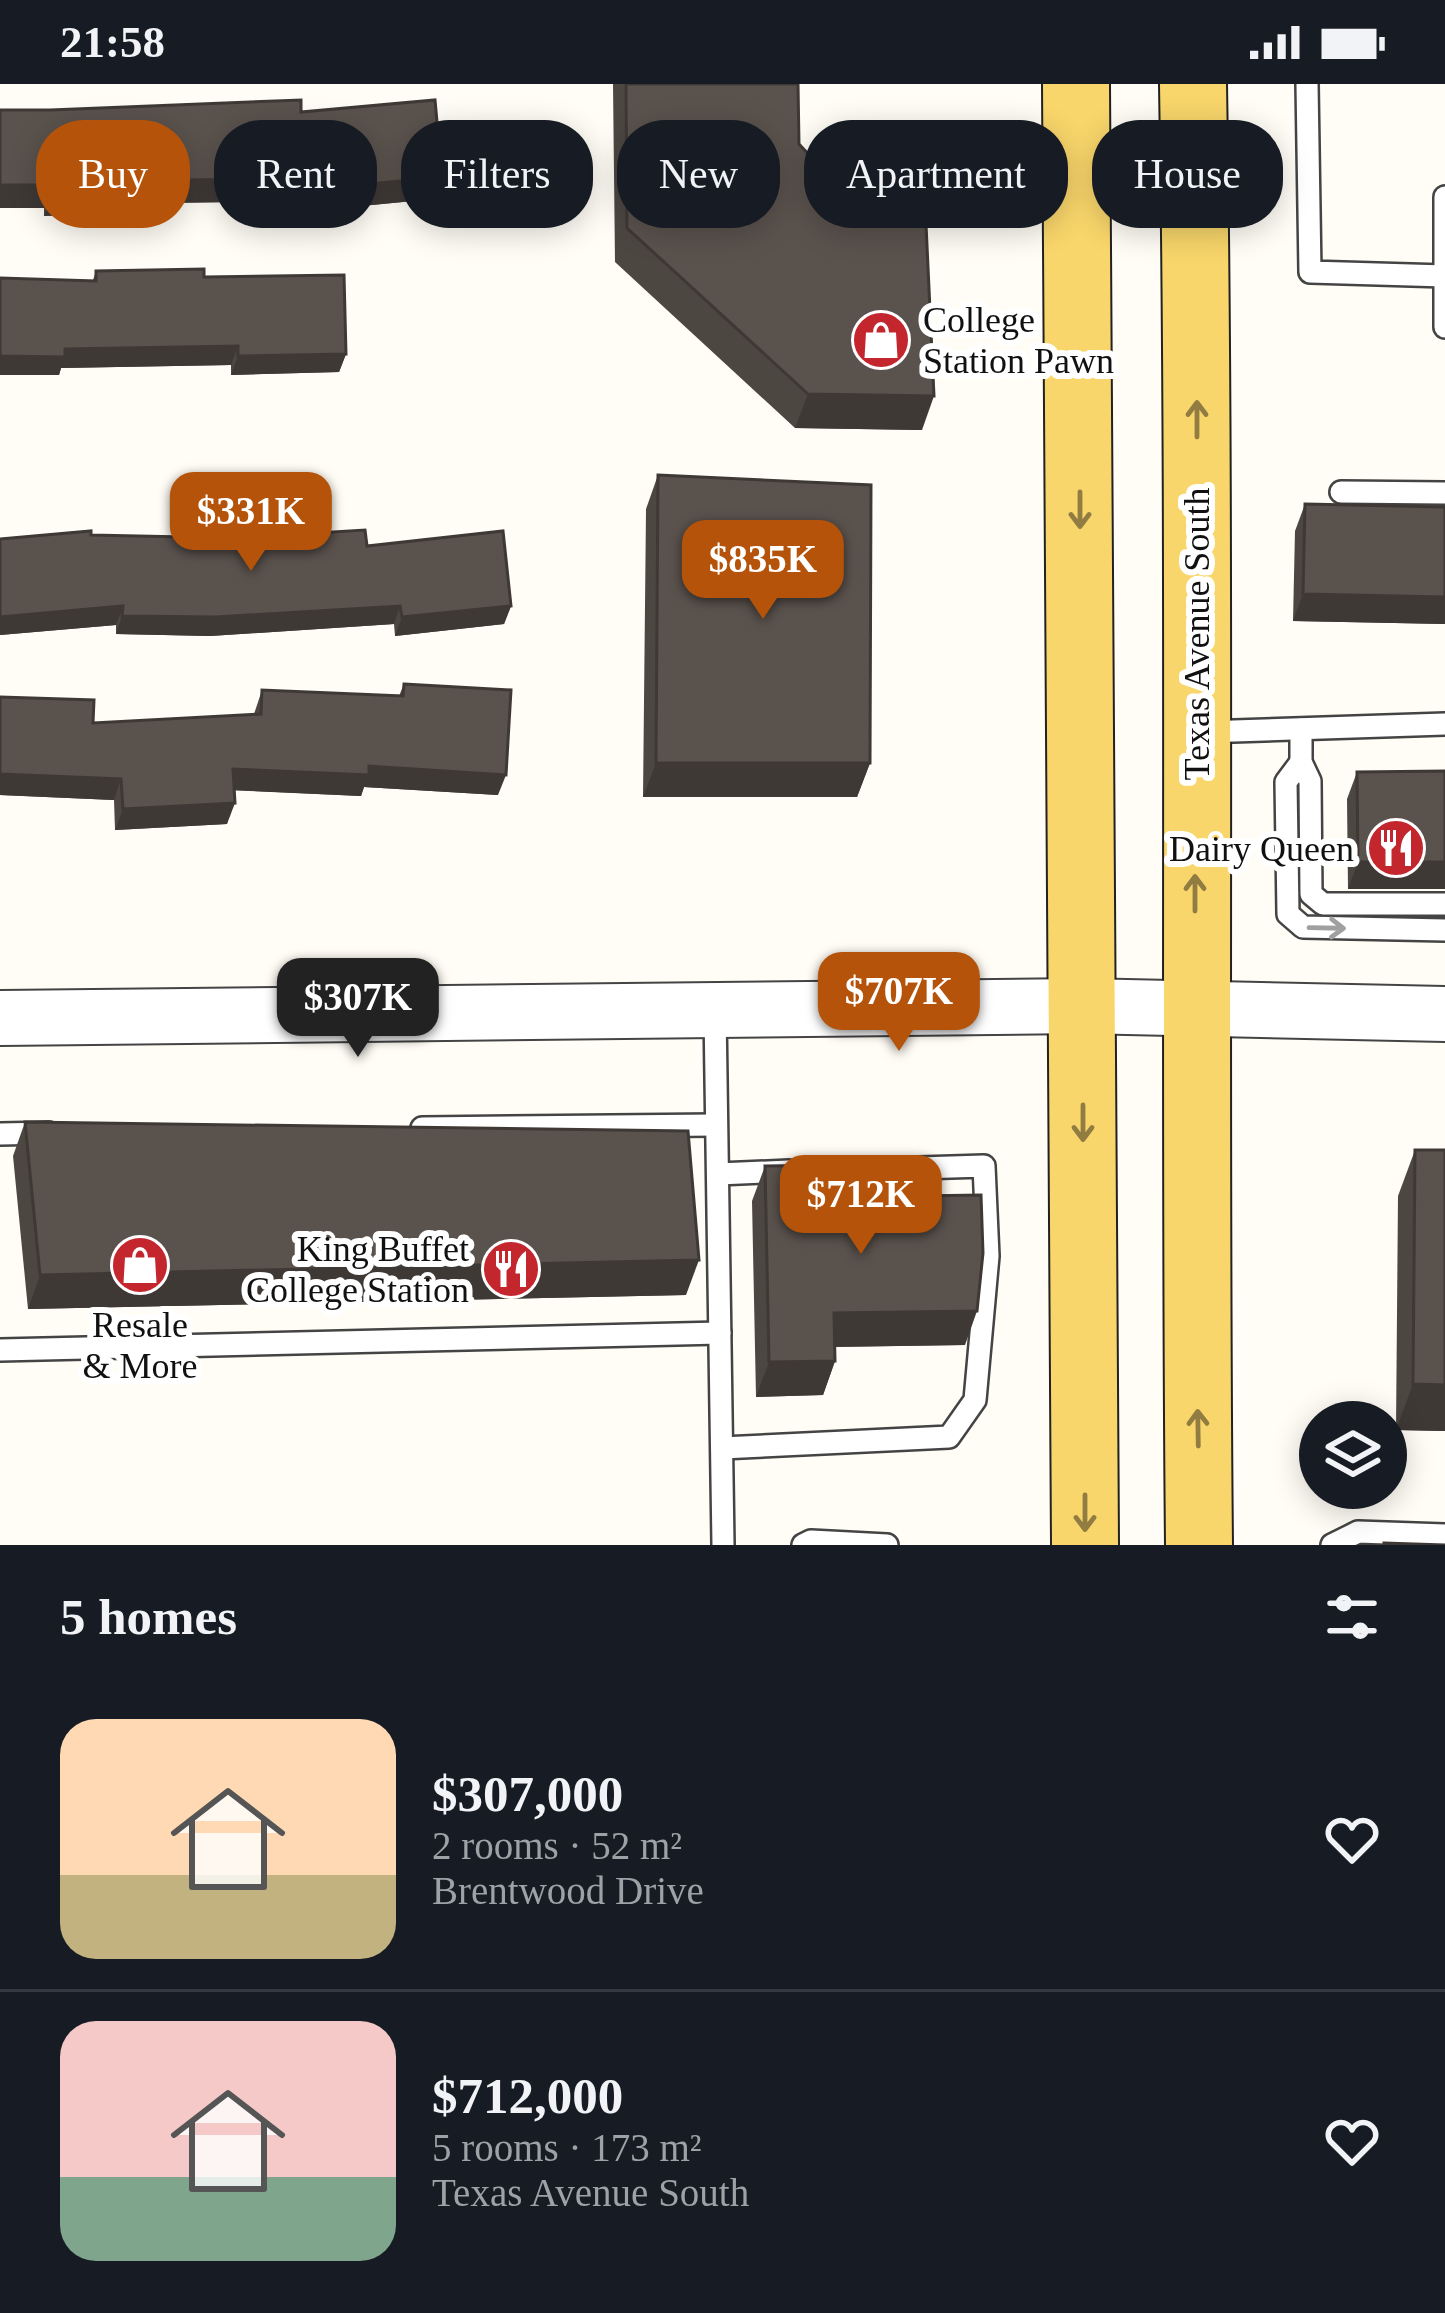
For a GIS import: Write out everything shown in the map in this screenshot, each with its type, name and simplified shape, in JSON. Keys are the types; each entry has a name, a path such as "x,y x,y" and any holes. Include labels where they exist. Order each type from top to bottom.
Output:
{"main road":[{"path":"1076,84 1085,1545"},
{"name":"Texas Avenue South","path":"1193,84 1199,1545"}],"street":[{"path":"0,1018 1082,1006 1445,1014"}],"lane":[{"path":"1307,84 1310,272 1444,276"},
{"path":"1445,196 1445,327"},
{"path":"1341,492 1445,493"},
{"path":"1196,732 1445,724"},
{"path":"1300,729 1301,763 1310,781 1311,894 1323,904 1445,904"},
{"path":"1301,763 1286,782 1288,914 1304,927 1445,930"},
{"path":"715,1012 723,1545"},
{"path":"405,1129 715,1125"},
{"path":"0,1134 71,1133"},
{"path":"718,1174 984,1166 988,1256 975,1400 949,1437 722,1448"},
{"path":"0,1350 720,1333"},
{"path":"1332,1545 1358,1532 1445,1535"},
{"path":"803,1545 811,1541 887,1545"}],"building":[{"path":"626,84 798,84 804,228 926,228 934,396 808,394 627,228 780,228 780,120 626,120"},
{"path":"301,100 301,112 435,100 437,120 401,120 401,181 377,183 377,120 214,120 214,180 190,180 190,120 36,120 36,185 0,185 0,110"},
{"path":"204,269 204,277 344,275 346,354 238,356 238,346 65,349 65,357 0,356 0,278 96,281 96,271"},
{"path":"658,475 871,485 870,763 656,763"},
{"path":"1305,504 1445,507 1445,597 1303,594"},
{"path":"365,530 367,546 503,531 511,606 402,617 400,606 216,617 122,616 123,606 0,617 0,539 91,531 91,535 233,538"},
{"path":"404,684 511,690 506,775 369,766 369,775 233,769 235,803 123,809 121,779 0,774 0,697 94,700 93,723 261,714 262,690 403,696"},
{"path":"1445,771 1445,862 1358,862 1357,772"},
{"path":"25,1122 688,1131 699,1260 40,1275"},
{"path":"1415,1150 1445,1150 1445,1385 1413,1384"},
{"path":"845,1165 846,1197 981,1195 983,1253 977,1311 834,1313 835,1361 769,1362 765,1166"}],"place":[{"name":"College Station Pawn","path":"881,340"},
{"name":"Dairy Queen","path":"1396,848"},
{"name":"Resale & More","path":"140,1265"},
{"name":"King Buffet College Station","path":"511,1269"}]}
